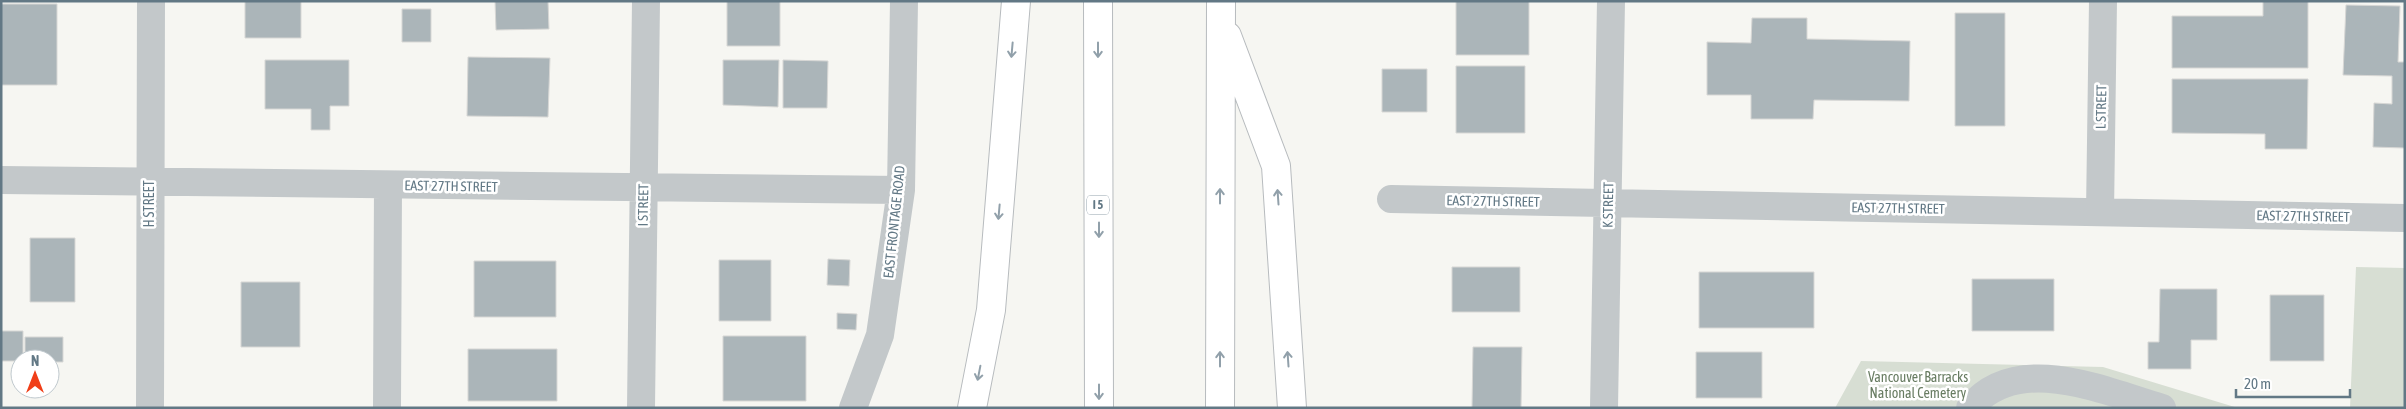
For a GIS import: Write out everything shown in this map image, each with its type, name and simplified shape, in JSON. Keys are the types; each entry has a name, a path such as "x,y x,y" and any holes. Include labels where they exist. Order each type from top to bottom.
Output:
{"highway":[{"path":"972,408 992,310 1016,1"},
{"name":"I 5","path":"1098,1 1099,408"},
{"path":"1220,10 1220,408"},
{"path":"1220,10 1276,166 1292,408"}],"street":[{"name":"H STREET","path":"150,408 149,182 151,1"},
{"name":"I STREET","path":"640,408 646,1"},
{"name":"EAST FRONTAGE ROAD","path":"853,408 880,334 901,190 904,1"},
{"name":"K STREET","path":"1604,408 1611,1"},
{"name":"L STREET","path":"2100,212 2103,1"},
{"name":"EAST 27TH STREET","path":"1,180 901,190"},
{"path":"387,408 388,185"},
{"name":"EAST 27TH STREET","path":"1391,199 2405,218"},
{"path":"1970,408 1978,397 2008,382 2042,377 2075,382 2162,408"}],"green space":[{"path":"2356,267 2405,268 2405,408 2350,408"},
{"name":"Vancouver Barracks National Cemetery","path":"1861,361 2103,367 2238,408 1835,408"}],"building":[{"path":"245,1 301,1 301,38 245,38"},
{"path":"495,1 548,1 549,29 496,30"},
{"path":"727,1 780,1 780,46 727,46"},
{"path":"1456,1 1529,1 1529,55 1456,55"},
{"path":"2263,1 2308,1 2308,68 2172,68 2172,16 2263,16"},
{"path":"1,4 57,4 57,85 1,85"},
{"path":"2346,5 2400,6 2398,62 2405,62 2405,148 2373,147 2374,103 2392,104 2392,76 2343,75"},
{"path":"402,9 431,9 431,42 402,42"},
{"path":"1955,13 2005,13 2005,126 1955,126"},
{"path":"1752,18 1807,18 1807,39 1910,41 1909,101 1814,100 1813,119 1751,119 1751,95 1707,95 1707,42 1751,43"},
{"path":"468,57 550,58 548,117 467,116"},
{"path":"265,60 349,60 349,106 330,106 330,130 311,130 311,109 265,109"},
{"path":"723,60 779,60 778,107 723,105"},
{"path":"783,60 828,61 827,108 783,108"},
{"path":"1456,66 1525,66 1525,133 1456,133"},
{"path":"1382,69 1427,69 1427,112 1382,112"},
{"path":"2172,79 2308,79 2307,149 2265,149 2265,134 2172,133"},
{"path":"30,238 75,238 75,302 30,302"},
{"path":"828,259 850,260 849,286 827,285"},
{"path":"719,260 771,260 771,321 719,321"},
{"path":"474,261 556,261 556,317 474,317"},
{"path":"1452,267 1520,267 1520,312 1452,312"},
{"path":"1699,272 1814,272 1814,328 1699,328"},
{"path":"1972,279 2054,279 2054,331 1972,331"},
{"path":"241,282 300,282 300,347 241,347"},
{"path":"2160,289 2217,289 2217,340 2191,340 2191,369 2148,369 2148,342 2159,342"},
{"path":"2270,295 2324,295 2324,361 2270,361"},
{"path":"837,313 857,314 856,330 837,329"},
{"path":"1,331 23,331 23,349 10,349 10,361 1,361"},
{"path":"723,336 806,336 806,401 723,401"},
{"path":"25,337 63,337 63,362 60,362 60,349 25,349"},
{"path":"1473,347 1522,347 1521,408 1472,408"},
{"path":"468,349 557,349 557,401 468,401"},
{"path":"1696,352 1762,352 1762,398 1696,398"}]}
